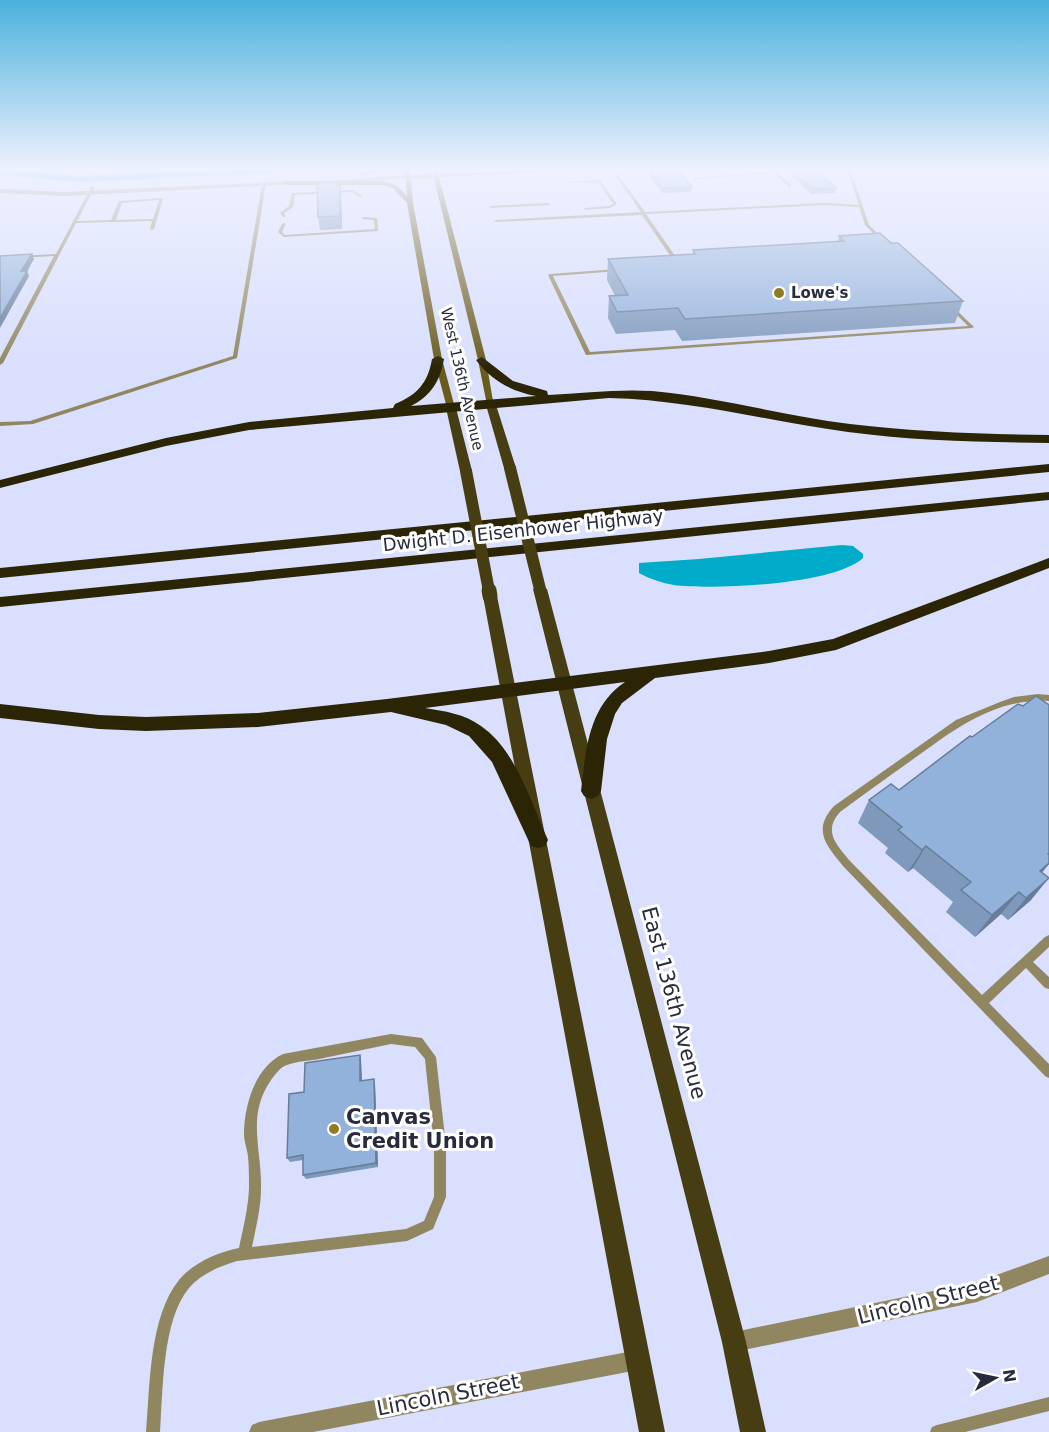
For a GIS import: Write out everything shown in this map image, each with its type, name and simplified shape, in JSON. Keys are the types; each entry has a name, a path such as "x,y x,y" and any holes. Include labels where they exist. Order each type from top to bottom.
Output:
{"highway":[{"path":"388,412 417,400 425,393 431,384 438,359"},
{"path":"482,360 496,375 511,386 530,392 566,397"},
{"path":"0,484 209,432 290,421 609,394 652,395 699,401 849,428 973,438 1049,438"},
{"name":"Dwight D. Eisenhower Highway","path":"0,560 1049,458"},
{"path":"0,573 1049,468"},
{"path":"0,590 1049,485"},
{"name":"Dwight D. Eisenhower Highway","path":"0,602 1049,496"},
{"path":"0,711 99,722 146,724 258,720 387,706 769,657 836,644 1049,563"},
{"path":"591,791 597,738 606,710 621,693 657,672"},
{"path":"387,706 461,723 484,736 496,751 538,840"}],"main road":[{"name":"West 136th Avenue","path":"416,235 438,359 466,471 508,691"},
{"name":"West 136th Avenue","path":"451,235 482,360 490,405 510,468 540,589"},
{"name":"East 136th Avenue","path":"540,589 734,1342 753,1432"},
{"path":"508,691 652,1432"}],"street":[{"name":"Lincoln Street","path":"734,1342 977,1292 1049,1265"},
{"name":"Lincoln Street","path":"259,1432 579,1369 638,1360"}],"lane":[{"path":"0,363 67,235"},
{"path":"0,424 31,423 235,357 255,235"},
{"path":"283,235 310,235"},
{"path":"660,235 680,266 668,267"},
{"path":"877,235 891,249"},
{"path":"0,258 57,255"},
{"path":"623,270 550,275 588,354 972,327 948,303"},
{"path":"1049,698 1024,699 974,714 959,722 837,808 829,815 826,825 830,843 846,863 1049,1072"},
{"path":"982,1002 1049,940"},
{"path":"1026,962 1049,984"},
{"path":"153,1432 164,1332 171,1304 180,1288 193,1275 208,1265 236,1254 244,1254 407,1235 429,1226 440,1197 440,1146 430,1057 418,1042 391,1040 283,1060 271,1068 258,1091 252,1113 249,1135 254,1153 254,1210 244,1254"},
{"path":"937,1432 1049,1404"}],"water":[{"path":"842,545 853,546 863,554 863,558 848,567 827,574 772,584 716,587 674,585 639,573 639,563"}],"building":[{"name":"Lowe's","path":"882,235 891,243 898,243 963,301 685,319 678,308 617,312 609,296 628,295 608,259 695,254 693,250 844,241 839,236"},
{"path":"32,254 21,271 27,271 0,318 0,256"},
{"path":"1036,696 1049,705 1049,863 1040,871 1049,878 1026,898 1019,892 992,915 961,890 971,882 926,846 922,850 898,830 902,827 869,800 891,784 899,790 970,736 972,737 1018,704 1023,706"},
{"name":"Canvas Credit Union","path":"360,1055 360,1081 374,1079 376,1163 303,1175 303,1155 287,1158 289,1094 304,1092 305,1063"}],"place":[{"name":"Lowe's","path":"779,293"},
{"name":"Canvas Credit Union","path":"334,1129"}]}
